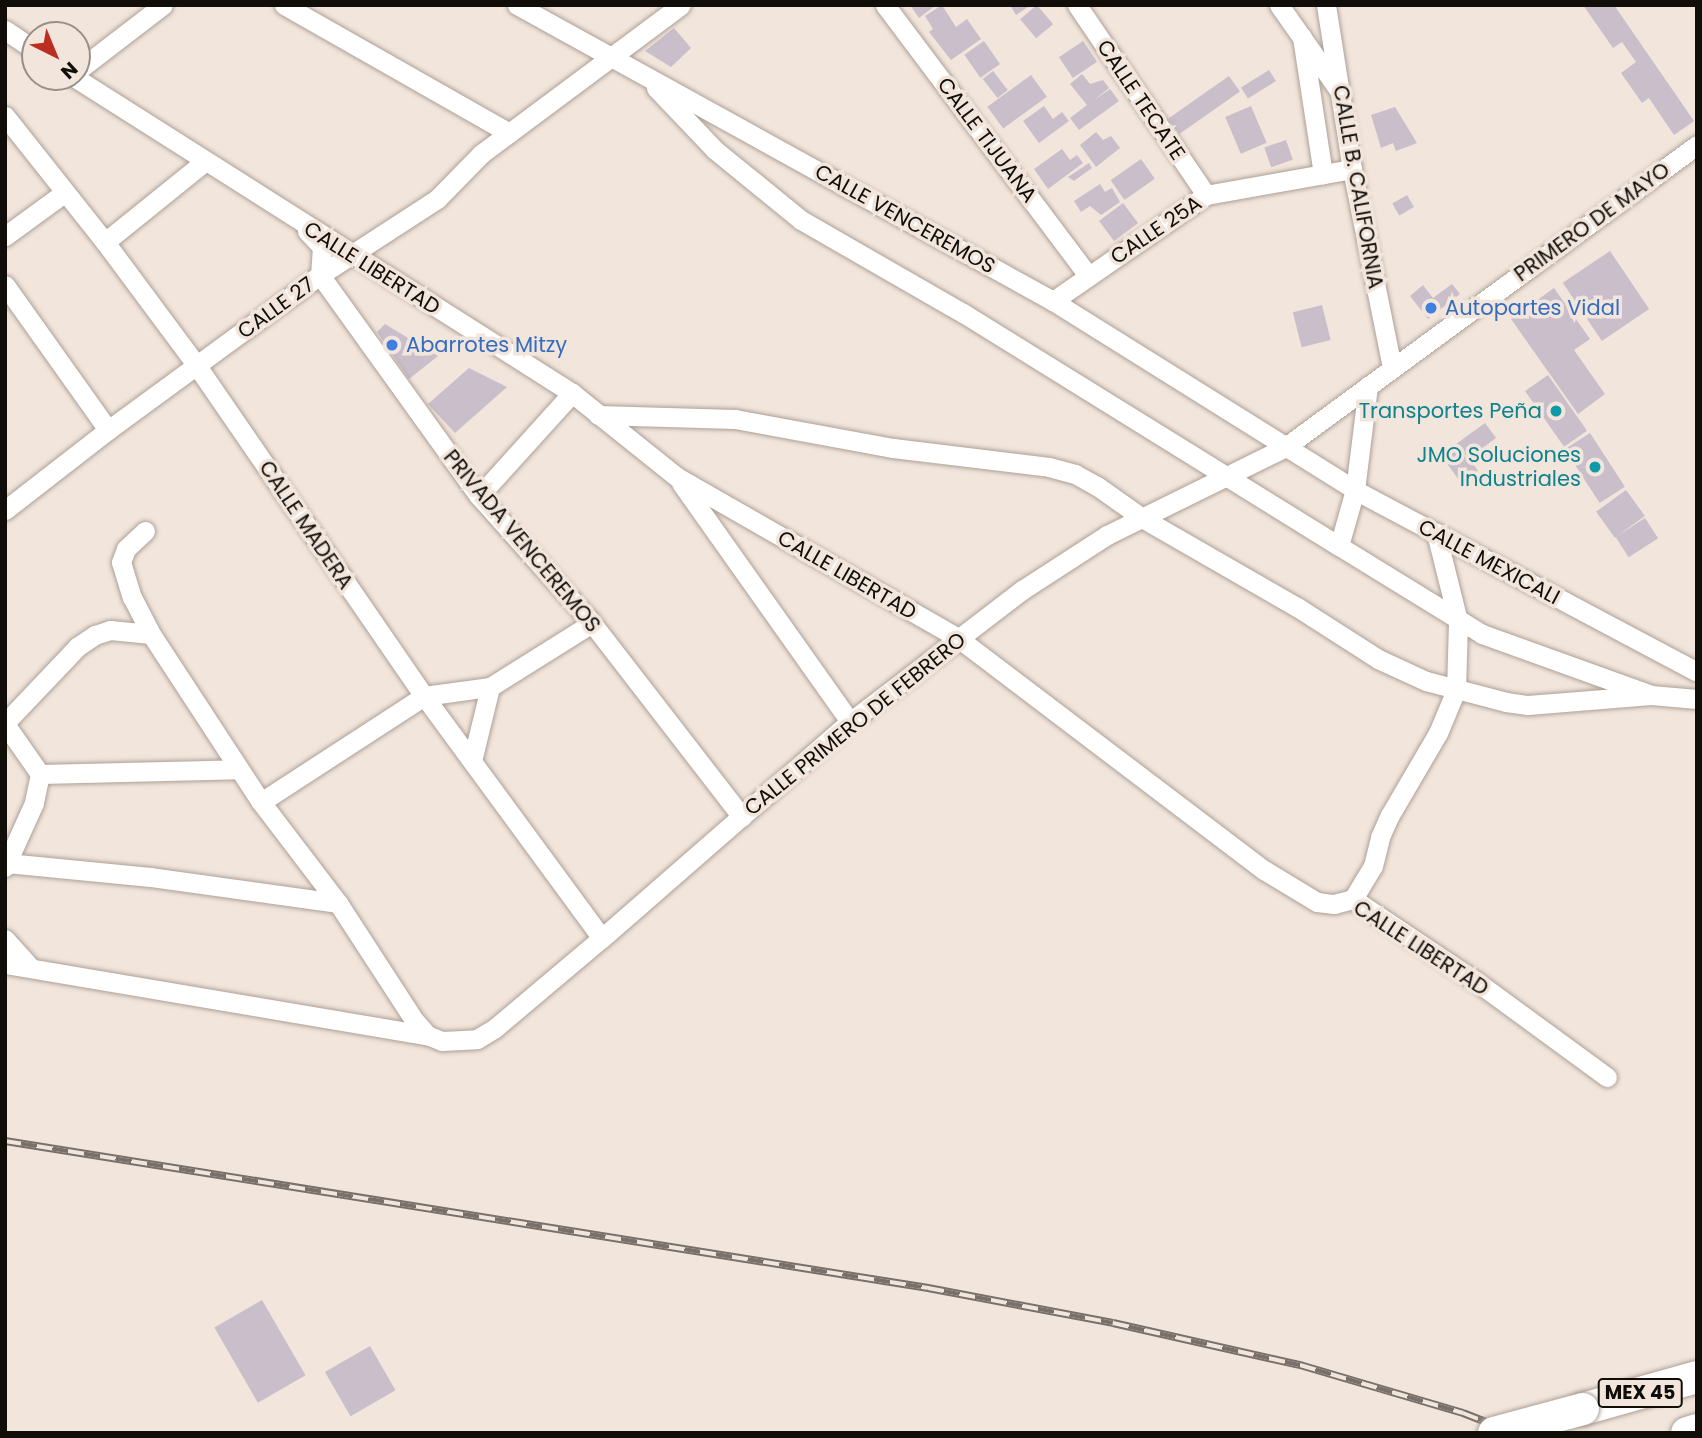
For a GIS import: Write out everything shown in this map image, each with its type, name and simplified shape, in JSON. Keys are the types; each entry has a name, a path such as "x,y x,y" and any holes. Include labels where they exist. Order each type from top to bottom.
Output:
{"highway":[{"name":"MEX 45","path":"1494,1433 1697,1377"},
{"name":"MEX 45","path":"1687,1433 1697,1430"}],"street":[{"path":"91,60 163,5"},
{"path":"285,5 509,133"},
{"name":"CALLE VENCEREMOS","path":"517,5 1053,301 1284,448"},
{"name":"CALLE 27","path":"5,510 107,430 320,275 437,199 481,154 681,5"},
{"name":"CALLE TIJUANA","path":"885,5 1088,275"},
{"name":"CALLE TECATE","path":"1077,5 1206,195"},
{"path":"1279,5 1341,93"},
{"name":"CALLE B. CALIFORNIA","path":"1326,5 1352,169 1392,368"},
{"path":"5,30 21,41"},
{"path":"1302,37 1323,174"},
{"path":"643,74 715,150 801,220 963,313 1458,621 1482,634 1651,695"},
{"name":"CALLE LIBERTAD","path":"91,88 572,393 677,477 958,638 1264,870 1317,902 1334,904 1353,899 1477,982 1607,1077"},
{"name":"CALLE MADERA","path":"5,116 105,242 197,366 424,696 602,938"},
{"name":"PRIMERO DE MAYO","path":"1284,448 1697,145"},
{"path":"105,242 204,162"},
{"name":"CALLE 25A","path":"1053,301 1206,195 1352,169"},
{"path":"5,236 64,193"},
{"path":"300,223 322,247 320,275"},
{"name":"PRIVADA VENCEREMOS","path":"320,275 479,496 592,623 742,817"},
{"path":"5,285 107,430"},
{"path":"1339,547 1354,490 1368,386"},
{"path":"479,496 572,393"},
{"path":"598,415 735,419 893,448 1022,462 1074,474 1297,607 1378,659 1426,681 1528,705 1651,695 1697,699"},
{"name":"CALLE PRIMERO DE FEBRERO","path":"427,1035 457,1042 477,1039 495,1028 850,722 958,638 1070,557 1142,517 1284,448"},
{"name":"CALLE MEXICALI","path":"1284,448 1354,490 1697,672"},
{"path":"677,477 850,722"},
{"path":"145,531 126,549 121,562 132,597 152,634 261,802 338,903 414,1020 427,1035"},
{"path":"1353,899 1373,866 1380,837 1390,815 1438,733 1456,690 1458,621 1436,533"},
{"path":"261,802 424,696 490,687 592,623"},
{"path":"152,634 110,630 94,635 77,647 5,723 40,774 34,803 6,865 150,877 338,903"},
{"path":"471,761 490,687"},
{"path":"40,774 239,769"},
{"path":"5,939 29,966"},
{"path":"5,964 427,1035"}],"building":[{"path":"910,5 936,5 919,18"},
{"path":"942,5 956,27 967,19 981,39 951,60 929,32 933,29 925,16"},
{"path":"1010,5 1031,5 1016,15"},
{"path":"1037,5 1053,24 1036,38 1020,19"},
{"path":"1583,5 1614,5 1694,121 1674,135 1649,98 1642,103 1621,73 1636,62 1622,42 1613,48"},
{"path":"674,28 691,48 671,67 645,51"},
{"path":"984,41 1000,64 980,78 964,55"},
{"path":"1083,41 1097,62 1073,78 1059,57"},
{"path":"1269,70 1276,81 1248,99 1241,87"},
{"path":"993,71 1008,90 998,98 983,79"},
{"path":"1082,74 1090,84 1103,80 1109,88 1093,101 1110,89 1119,101 1079,130 1070,118 1087,105 1070,84"},
{"path":"1031,75 1047,97 1003,129 987,107"},
{"path":"1229,76 1240,92 1179,134 1168,118"},
{"path":"1044,106 1053,119 1062,112 1069,121 1039,143 1023,121"},
{"path":"1251,106 1267,143 1241,154 1225,117"},
{"path":"1395,107 1417,143 1396,151 1393,143 1381,148 1371,115"},
{"path":"1096,132 1103,140 1111,136 1120,148 1096,167 1080,145"},
{"path":"1286,140 1293,160 1271,167 1264,147"},
{"path":"1062,149 1070,160 1077,155 1083,163 1048,189 1034,169"},
{"path":"1141,159 1155,179 1124,200 1111,180"},
{"path":"1089,163 1092,168 1074,181 1068,177"},
{"path":"1100,184 1105,192 1112,188 1120,202 1101,215 1090,206 1081,212 1074,201"},
{"path":"1407,195 1414,207 1399,216 1392,204"},
{"path":"1123,203 1138,223 1114,241 1099,221"},
{"path":"1610,251 1649,309 1602,341 1563,283"},
{"name":"Autopartes Vidal","path":"1452,284 1460,294 1428,319 1410,296 1423,285 1433,298"},
{"path":"1554,288 1590,339 1574,350 1605,394 1578,414 1511,319"},
{"path":"1322,305 1331,340 1302,347 1293,312"},
{"path":"385,324 438,356 409,379 377,332"},
{"path":"469,368 507,387 455,433 428,404"},
{"name":"Transportes Peña","path":"1548,375 1587,431 1564,447 1525,391"},
{"name":"Transportes Peña","path":"1485,423 1496,438 1469,458 1478,471 1461,483 1441,455"},
{"name":"JMO Soluciones Industriales","path":"1590,433 1625,487 1600,503 1565,449"},
{"path":"1626,490 1645,516 1615,538 1596,512"},
{"path":"1645,518 1658,538 1629,557 1616,537"},
{"path":"262,1300 306,1375 258,1403 214,1328"},
{"path":"370,1346 396,1390 350,1416 325,1372"}],"railway":[{"path":"5,1141 928,1288 1113,1323 1300,1365 1463,1413 1514,1433"}],"place":[{"name":"Autopartes Vidal","path":"1431,308"},
{"name":"Abarrotes Mitzy","path":"392,345"},
{"name":"Transportes Peña","path":"1556,411"},
{"name":"JMO Soluciones Industriales","path":"1595,467"}]}
